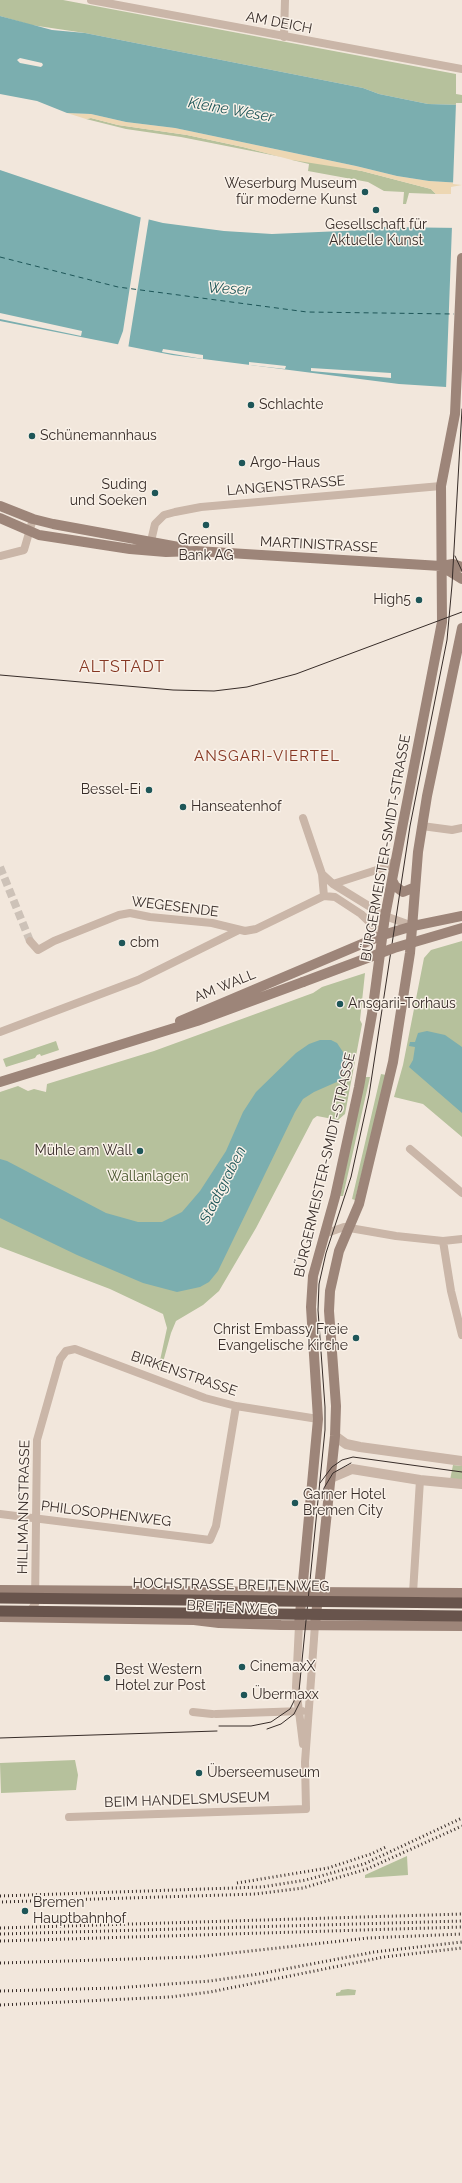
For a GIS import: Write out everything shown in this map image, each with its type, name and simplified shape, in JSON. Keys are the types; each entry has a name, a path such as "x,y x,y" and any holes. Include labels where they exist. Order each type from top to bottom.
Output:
{"highway":[{"name":"HOCHSTRASSE BREITENWEG","path":"0,1598 462,1603"},
{"name":"HOCHSTRASSE BREITENWEG","path":"0,1611 462,1616"}],"main road":[{"name":"BÜRGERMEISTER-SMIDT-STRASSE","path":"299,1625 318,1419 311,1307 313,1276 335,1197 359,1087 372,1014 385,916 441,625 443,590 440,566 441,486 455,414 462,258"},
{"name":"MARTINISTRASSE","path":"0,506 33,519 196,551"},
{"name":"MARTINISTRASSE","path":"0,518 29,532 59,539 130,549 166,552 196,551 440,566 453,564 462,567"},
{"path":"440,566 452,575 462,579"},
{"name":"BÜRGERMEISTER-SMIDT-STRASSE","path":"315,1625 320,1593 335,1436 336,1406 329,1310 330,1291 340,1252 359,1204 393,1062 407,976 422,826 462,628"},
{"path":"392,880 395,886 402,892 415,887"},
{"name":"AM WALL","path":"0,1082 173,1028 181,1019 383,935 413,926 462,916"},
{"path":"173,1028 400,946 462,928"},
{"name":"BREITENWEG","path":"0,1590 462,1593"},
{"path":"192,1592 188,1597 184,1608 187,1616 194,1620"},
{"name":"BREITENWEG","path":"0,1616 194,1620 219,1623 299,1625 462,1626"}],"street":[{"name":"AM DEICH","path":"91,0 462,69"},
{"path":"284,37 285,0"},
{"name":"LANGENSTRASSE","path":"151,541 155,524 164,515 201,507 441,486"},
{"path":"0,556 24,550 33,519"},
{"path":"303,818 322,874 324,896"},
{"path":"422,826 452,830 462,828"},
{"path":"333,884 386,867 395,861"},
{"path":"322,874 333,884 385,916 413,926"},
{"path":"0,1032 138,980 240,930 256,929 324,896 335,898 362,914 383,935"},
{"name":"WEGESENDE","path":"30,941 38,950 54,941 118,914 130,913 150,917 212,923 240,930"},
{"path":"410,1149 462,1193"},
{"path":"324,1234 338,1228 350,1228 396,1236 443,1241 462,1239"},
{"path":"443,1241 451,1291 462,1335"},
{"name":"BIRKENSTRASSE","path":"66,1351 75,1349 205,1398 236,1406 318,1419"},
{"name":"HILLMANNSTRASSE","path":"24,1617 31,1611 34,1604 35,1591 37,1440 60,1359 66,1351"},
{"name":"PHILOSOPHENWEG","path":"0,1514 210,1540 216,1526 236,1406"},
{"path":"335,1436 346,1444 360,1447 462,1462"},
{"path":"331,1478 352,1469 420,1480 462,1484"},
{"path":"413,1593 420,1480"},
{"name":"BÜRGERMEISTER-SMIDT-STRASSE","path":"299,1625 296,1665 298,1712 305,1762"},
{"name":"BÜRGERMEISTER-SMIDT-STRASSE","path":"306,1809 305,1762 315,1625"},
{"path":"193,1712 214,1714 298,1712 309,1709"},
{"name":"BEIM HANDELSMUSEUM","path":"69,1817 306,1809"}],"green space":[{"path":"0,0 63,0 456,74 456,94 462,95 462,105 428,104 379,94 363,88 85,33 31,25 0,16"},
{"path":"91,118 118,125 187,135 282,157 181,137 126,129 86,119"},
{"path":"297,159 362,171 431,189 436,194 409,193 406,204 403,204 404,192 384,191 368,182 308,171 309,164 292,160"},
{"path":"462,941 462,1137 423,1104 394,1097 403,1065 424,958 431,950"},
{"name":"Wallanlagen","path":"365,973 360,1020 362,1024 345,1114 338,1120 317,1116 313,1119 256,1228 219,1291 203,1305 176,1321 171,1333 162,1366 159,1365 167,1328 163,1314 110,1289 0,1247 0,1092 18,1086 28,1091 34,1089 46,1092 47,1084 154,1051 313,993 322,987"},
{"path":"56,1041 59,1050 41,1056 40,1054 35,1058 6,1067 3,1059"},
{"path":"381,1074 386,1075 355,1200 352,1199"},
{"path":"365,1077 370,1077 343,1196 340,1196"},
{"path":"453,1465 462,1466 462,1480 450,1480"},
{"path":"75,1760 78,1775 76,1790 1,1793 0,1763"},
{"path":"407,1856 408,1875 365,1878 365,1875"},
{"path":"341,1990 356,1990 355,1995 336,1996 336,1993 340,1992"}],"sand":[{"path":"67,113 91,114 126,122 175,128 397,176 429,181 462,183 462,185 451,187 451,194 436,194 431,189 362,171 292,160 243,147 187,135 118,125 91,118 86,119"}],"water":[{"name":"Kleine Weser","path":"0,16 52,30 85,33 363,88 379,94 428,104 462,105 462,183 429,181 397,176 175,128 126,122 91,114 67,113 37,101 0,94","holes":["20,58 42,63 43,65 41,67 20,63 17,60"]},
{"name":"Weser","path":"0,170 139,217 163,223 224,231 272,234 365,230 384,227 462,228 462,388 399,384 172,355 0,321"},
{"path":"427,1031 445,1035 462,1047 462,1113 409,1067 413,1060 415,1047 409,1046 410,1042 415,1042 418,1033"},
{"name":"Stadtgraben","path":"320,1040 331,1040 337,1043 345,1055 349,1057 348,1065 345,1066 344,1073 339,1081 314,1092 303,1099 295,1112 218,1271 209,1282 200,1287 177,1292 143,1283 77,1255 0,1218 0,1159 7,1161 106,1213 138,1222 162,1222 182,1212 200,1191 226,1151 243,1112 256,1092 296,1053 309,1044"}],"pier":[{"path":"456,103 462,103 462,185 453,184"},
{"path":"141,216 149,218 128,349 117,347 123,331"},
{"path":"452,226 462,226 462,390 446,389"},
{"path":"0,313 82,331 81,336 0,319"},
{"path":"163,349 203,355 203,359 162,352"},
{"path":"249,362 286,366 285,369 249,365"},
{"path":"311,368 391,373 391,378 311,371"}],"ferry route":[{"path":"0,257 118,287 307,312 454,314"}],"tunnel":[{"path":"0,867 30,941"}],"tram line":[{"path":"219,1726 251,1726 271,1722 290,1709 299,1691 325,1430 325,1407 318,1310 319,1284 326,1253 351,1177 369,1095 410,826 447,640 452,585 462,409"},
{"path":"455,556 462,571"},
{"path":"0,675 173,690 214,691 247,687 296,674 462,612"},
{"path":"320,1483 332,1467 342,1460 353,1457 462,1472"},
{"path":"322,1500 324,1488 333,1473 351,1463"},
{"path":"267,1729 281,1724 294,1714 304,1694"},
{"path":"0,1738 217,1731"}],"railway":[{"path":"0,1896 262,1887 306,1880 364,1864 462,1818"},
{"path":"2,1902 255,1894 303,1888 367,1869 462,1826"},
{"path":"237,1883 328,1868 371,1854 386,1847"},
{"path":"0,1928 462,1914"},
{"path":"0,1934 462,1921"},
{"path":"0,1941 462,1927"},
{"path":"0,1963 196,1957 368,1938 462,1934"},
{"path":"0,1991 116,1988 210,1981 259,1974 374,1952 462,1942"},
{"path":"0,2005 170,1997 210,1992 384,1957 462,1948"}],"place":[{"name":"Weserburg Museum für moderne Kunst","path":"365,192"},
{"name":"Gesellschaft für Aktuelle Kunst","path":"376,210"},
{"name":"Schlachte","path":"251,405"},
{"name":"Schünemannhaus","path":"32,436"},
{"name":"Argo-Haus","path":"242,463"},
{"name":"Suding und Soeken","path":"155,493"},
{"name":"Greensill Bank AG","path":"206,525"},
{"name":"High5","path":"419,600"},
{"name":"Bessel-Ei","path":"149,790"},
{"name":"Hanseatenhof","path":"183,807"},
{"name":"cbm","path":"122,943"},
{"name":"Ansgarii-Torhaus","path":"340,1004"},
{"name":"Mühle am Wall","path":"140,1151"},
{"name":"Christ Embassy Freie Evangelische Kirche","path":"356,1338"},
{"name":"Garner Hotel Bremen City","path":"295,1503"},
{"name":"CinemaxX","path":"242,1667"},
{"name":"Best Western Hotel zur Post","path":"107,1678"},
{"name":"Übermaxx","path":"244,1695"},
{"name":"Überseemuseum","path":"199,1773"},
{"name":"Bremen Hauptbahnhof","path":"25,1911"}],"district":[{"name":"ALTSTADT","path":"122,667"},
{"name":"ANSGARI-VIERTEL","path":"267,756"}]}
